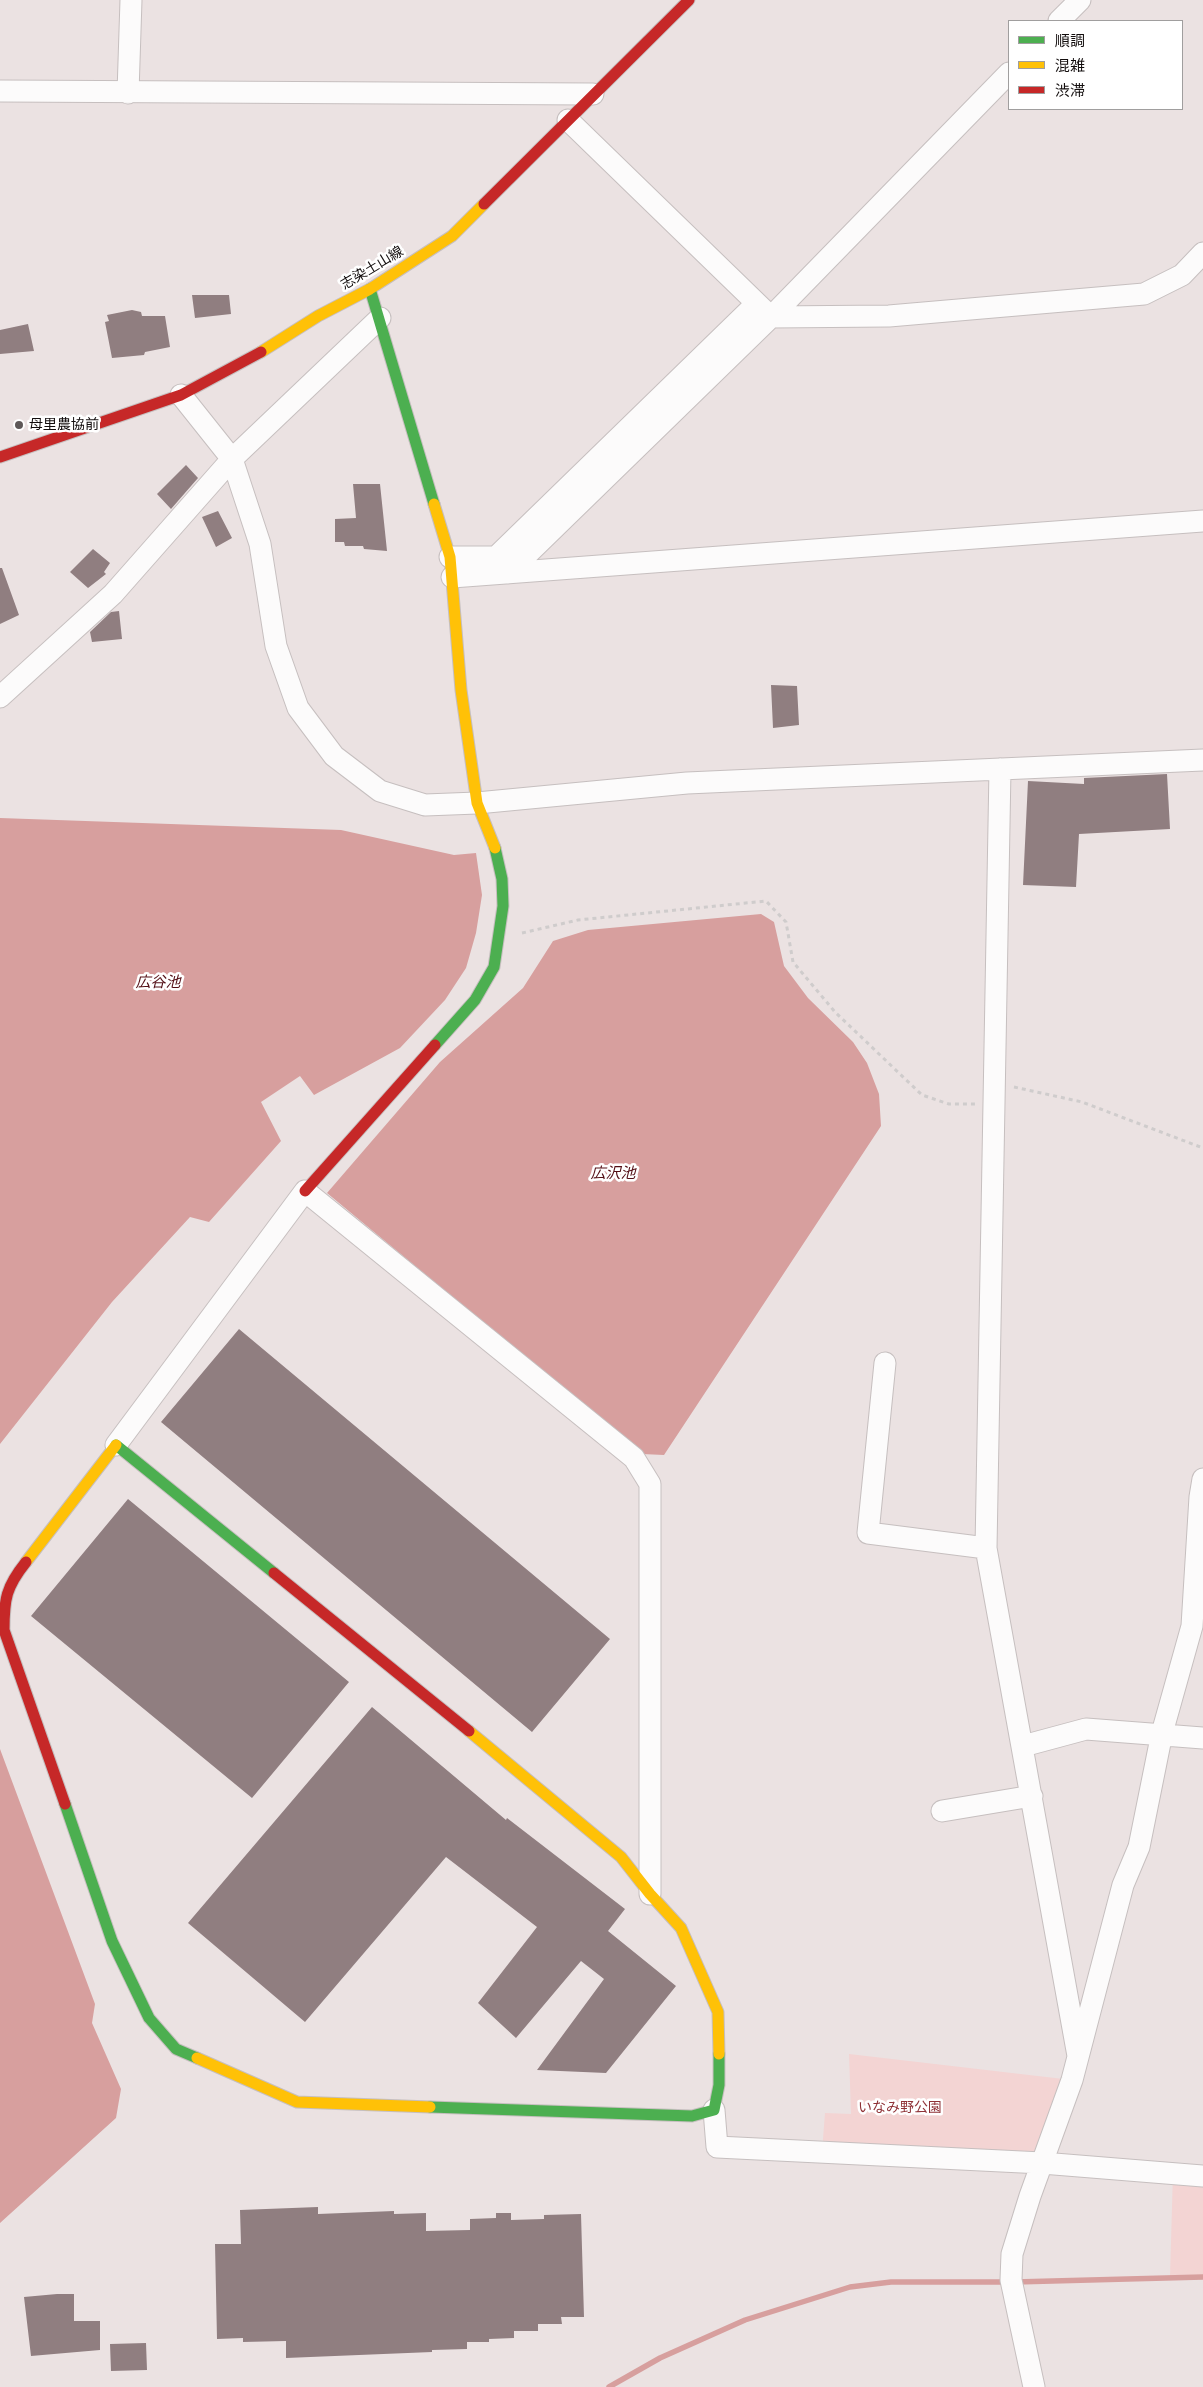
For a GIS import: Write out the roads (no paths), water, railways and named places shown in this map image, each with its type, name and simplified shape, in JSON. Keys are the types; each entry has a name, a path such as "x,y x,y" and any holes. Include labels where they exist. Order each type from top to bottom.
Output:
{"street":[{"path":"128,94 131,0"},
{"name":"志染土山線","path":"0,457 181,395 253,357 318,316 370,288 452,236 689,0"},
{"path":"1061,20 1080,0"},
{"path":"508,573 764,311 1008,74"},
{"path":"0,91 128,94 593,94"},
{"path":"568,120 764,311 889,316 1144,294 1182,275 1203,253"},
{"path":"370,288 451,567 461,690 477,803 493,839 502,879 500,938 494,966 475,1000 305,1190 116,1445 14,1577 4,1602 4,1630 112,1941 149,2018 176,2050 297,2102 692,2116 714,2110"},
{"path":"451,567 496,558 764,311"},
{"path":"0,698 112,594 232,458 380,318"},
{"path":"181,395 232,458 260,544 276,646 298,708 334,756 380,791 425,805 477,803 687,783 1203,760"},
{"path":"451,567 508,573 1203,521"},
{"path":"1000,769 986,1548 1078,2056"},
{"path":"305,1190 634,1458 650,1484 650,1894"},
{"path":"885,1363 868,1533 986,1548"},
{"path":"116,1445 622,1857 650,1894 681,1928 718,2012 719,2085 714,2110 717,2147 1042,2163 1203,2176"},
{"path":"1034,2387 1011,2280 1012,2254 1072,2080 1123,1885 1139,1847 1162,1733 1192,1626 1200,1497 1203,1479"},
{"path":"1023,1746 1086,1729 1162,1733 1203,1738"},
{"path":"942,1811 1032,1796"}],"water":[{"name":"広谷池","path":"0,818 341,830 454,855 476,853 482,895 476,933 466,968 445,1000 400,1048 314,1095 300,1076 261,1102 281,1141 209,1222 190,1217 112,1302 0,1444"},
{"name":"広沢池","path":"761,914 774,922 784,966 808,998 853,1042 867,1063 879,1094 881,1126 664,1455 642,1454 327,1193 440,1062 523,988 553,941 588,930"},
{"path":"0,1749 95,2004 92,2023 121,2089 116,2118 0,2223"}],"waterway":[{"path":"1015,2282 1203,2277"},
{"path":"609,2387 660,2358 745,2320 850,2287 891,2282 1006,2282"}],"place":[{"name":"母里農協前","path":"19,425"}],"park label":[{"name":"いなみ野公園","path":"900,2108"}]}
